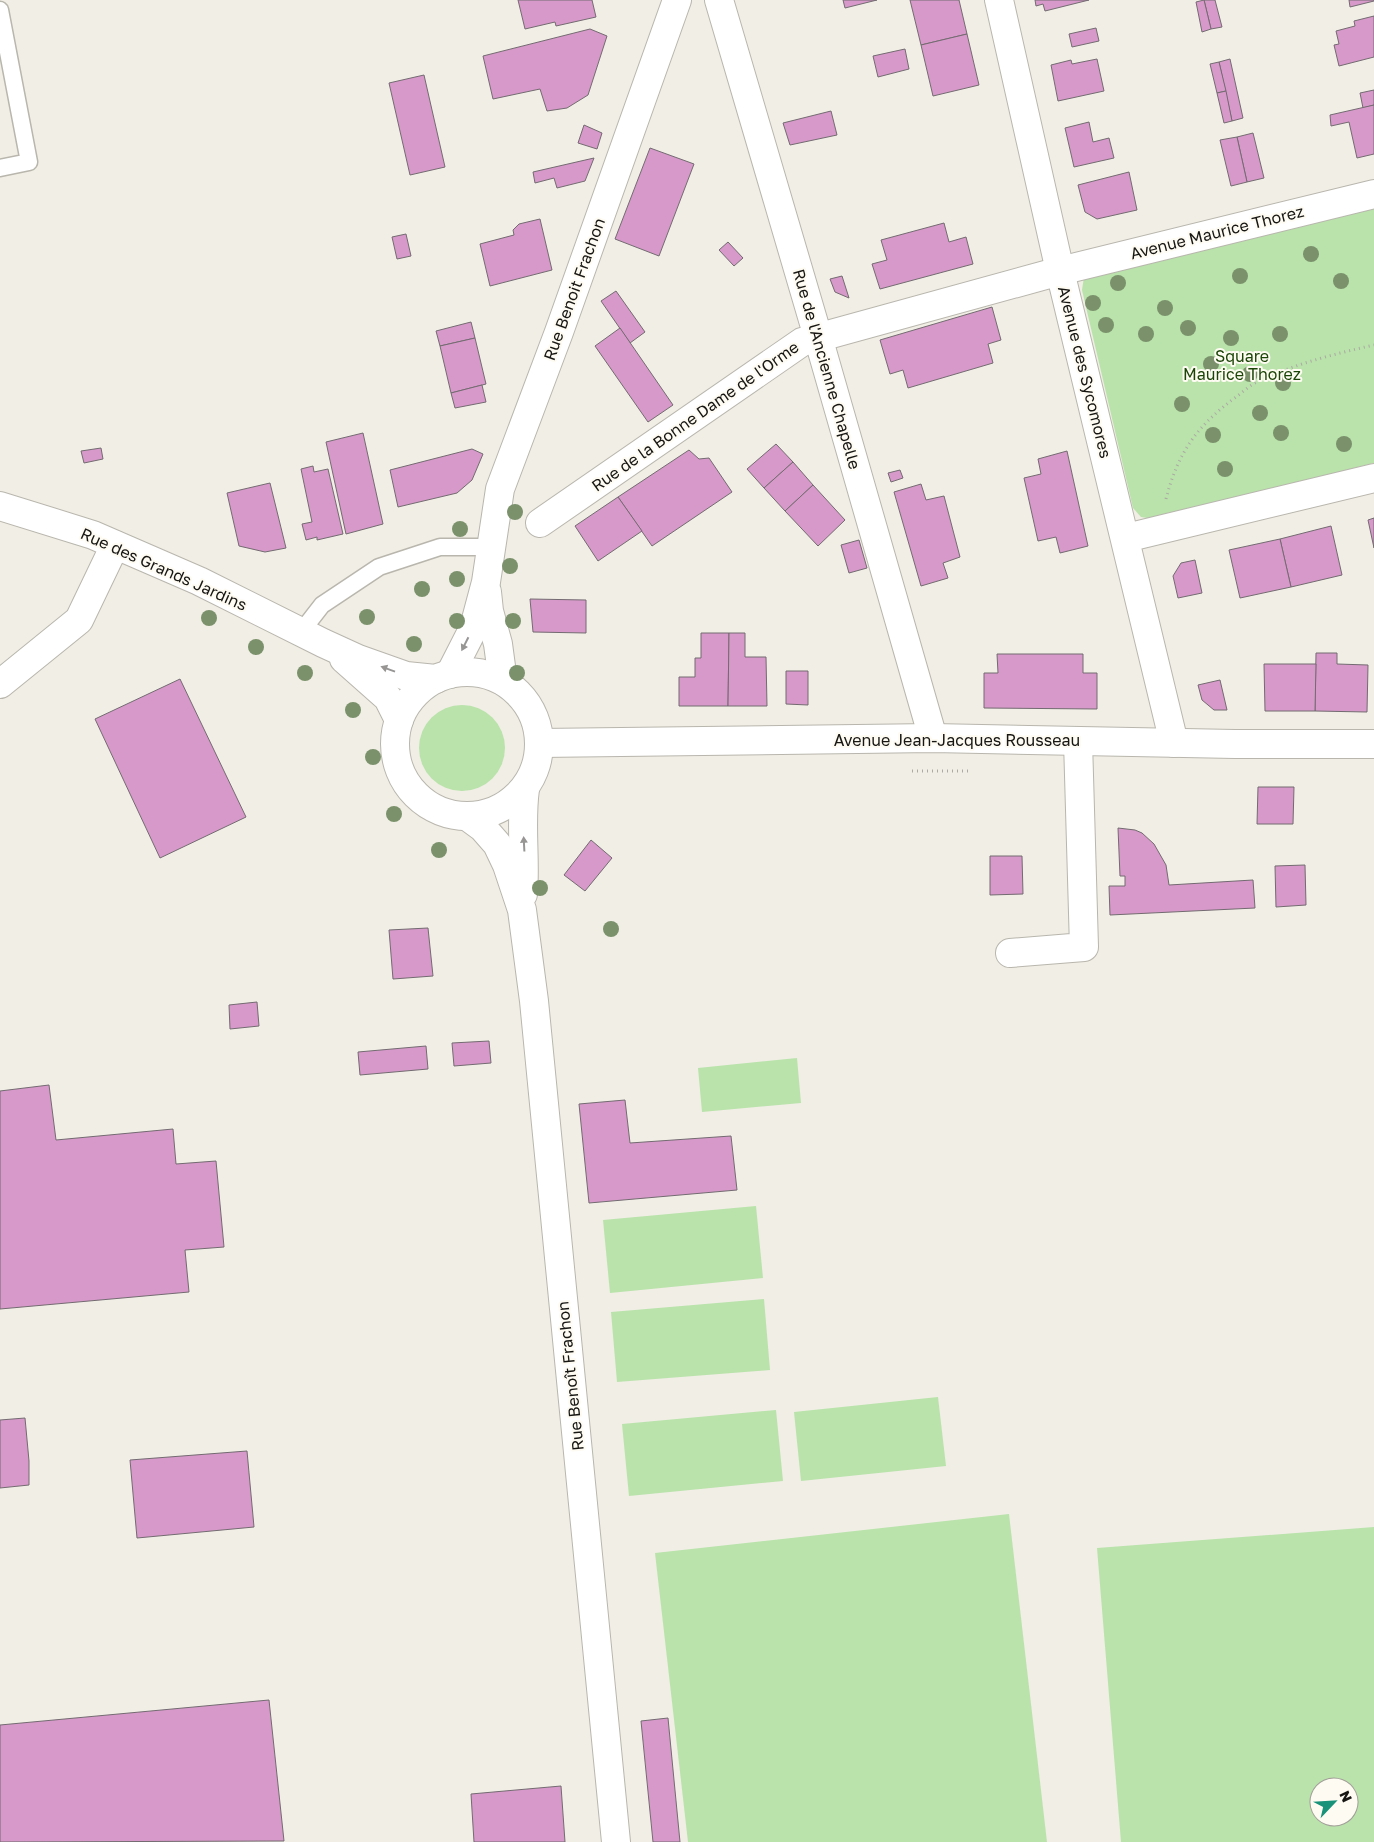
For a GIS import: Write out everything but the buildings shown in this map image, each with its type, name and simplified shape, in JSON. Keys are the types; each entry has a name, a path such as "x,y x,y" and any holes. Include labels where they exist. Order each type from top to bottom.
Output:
{"street":[{"name":"Rue Benoit Frachon","path":"486,582 500,489 559,332 677,0"},
{"name":"Rue de l'Ancienne Chapelle","path":"719,0 818,337 932,738"},
{"name":"Avenue des Sycomores","path":"998,0 1060,271 1174,743"},
{"name":"Avenue Maurice Thorez","path":"1060,271 1374,194"},
{"name":"Rue de la Bonne Dame de l'Orme","path":"540,523 802,342 1060,271"},
{"path":"1126,538 1374,478"},
{"name":"Rue des Grands Jardins","path":"0,506 93,535 199,581 312,638"},
{"path":"0,684 79,620 114,545"},
{"path":"486,582 474,628 443,676 413,696 399,720 395,744 398,765 416,796 439,811 468,817 496,811 525,789"},
{"path":"486,582 489,612 498,644 502,681"},
{"path":"312,638 406,676 443,676 472,672 502,681 519,693 533,714 540,743 535,769 525,789 522,813 525,869 522,910"},
{"path":"312,638 349,663 388,698 399,720"},
{"name":"Avenue Jean-Jacques Rousseau","path":"540,743 932,738 1174,743 1374,744"},
{"path":"1010,953 1084,947 1078,741"},
{"path":"468,817 483,828 497,844 507,865 522,910"},
{"name":"Rue Benoît Frachon","path":"522,910 534,1001 616,1842"}],"lane":[{"path":"0,10 29,162 0,168"},
{"path":"312,638 322,605 379,566 440,547 492,548"}],"path":[{"path":"1157,531 1172,476 1188,443 1218,410 1256,382 1330,355 1374,345"}],"green space":[{"name":"Square Maurice Thorez","path":"1374,205 1374,463 1153,519 1141,517 1133,508 1082,290 1084,277"},
{"path":"462,705 479,708 493,717 502,731 505,748 502,765 493,779 479,788 462,791 445,788 431,779 422,765 419,748 422,731 431,717 445,708"},
{"path":"797,1058 801,1103 702,1112 698,1068"},
{"path":"756,1206 763,1278 610,1293 603,1220"},
{"path":"764,1299 770,1370 617,1382 611,1312"},
{"path":"938,1397 946,1466 801,1481 794,1412"},
{"path":"776,1410 783,1481 629,1496 622,1424"},
{"path":"1009,1514 1047,1842 688,1842 655,1553"},
{"path":"1374,1527 1374,1842 1121,1842 1097,1548"}]}
